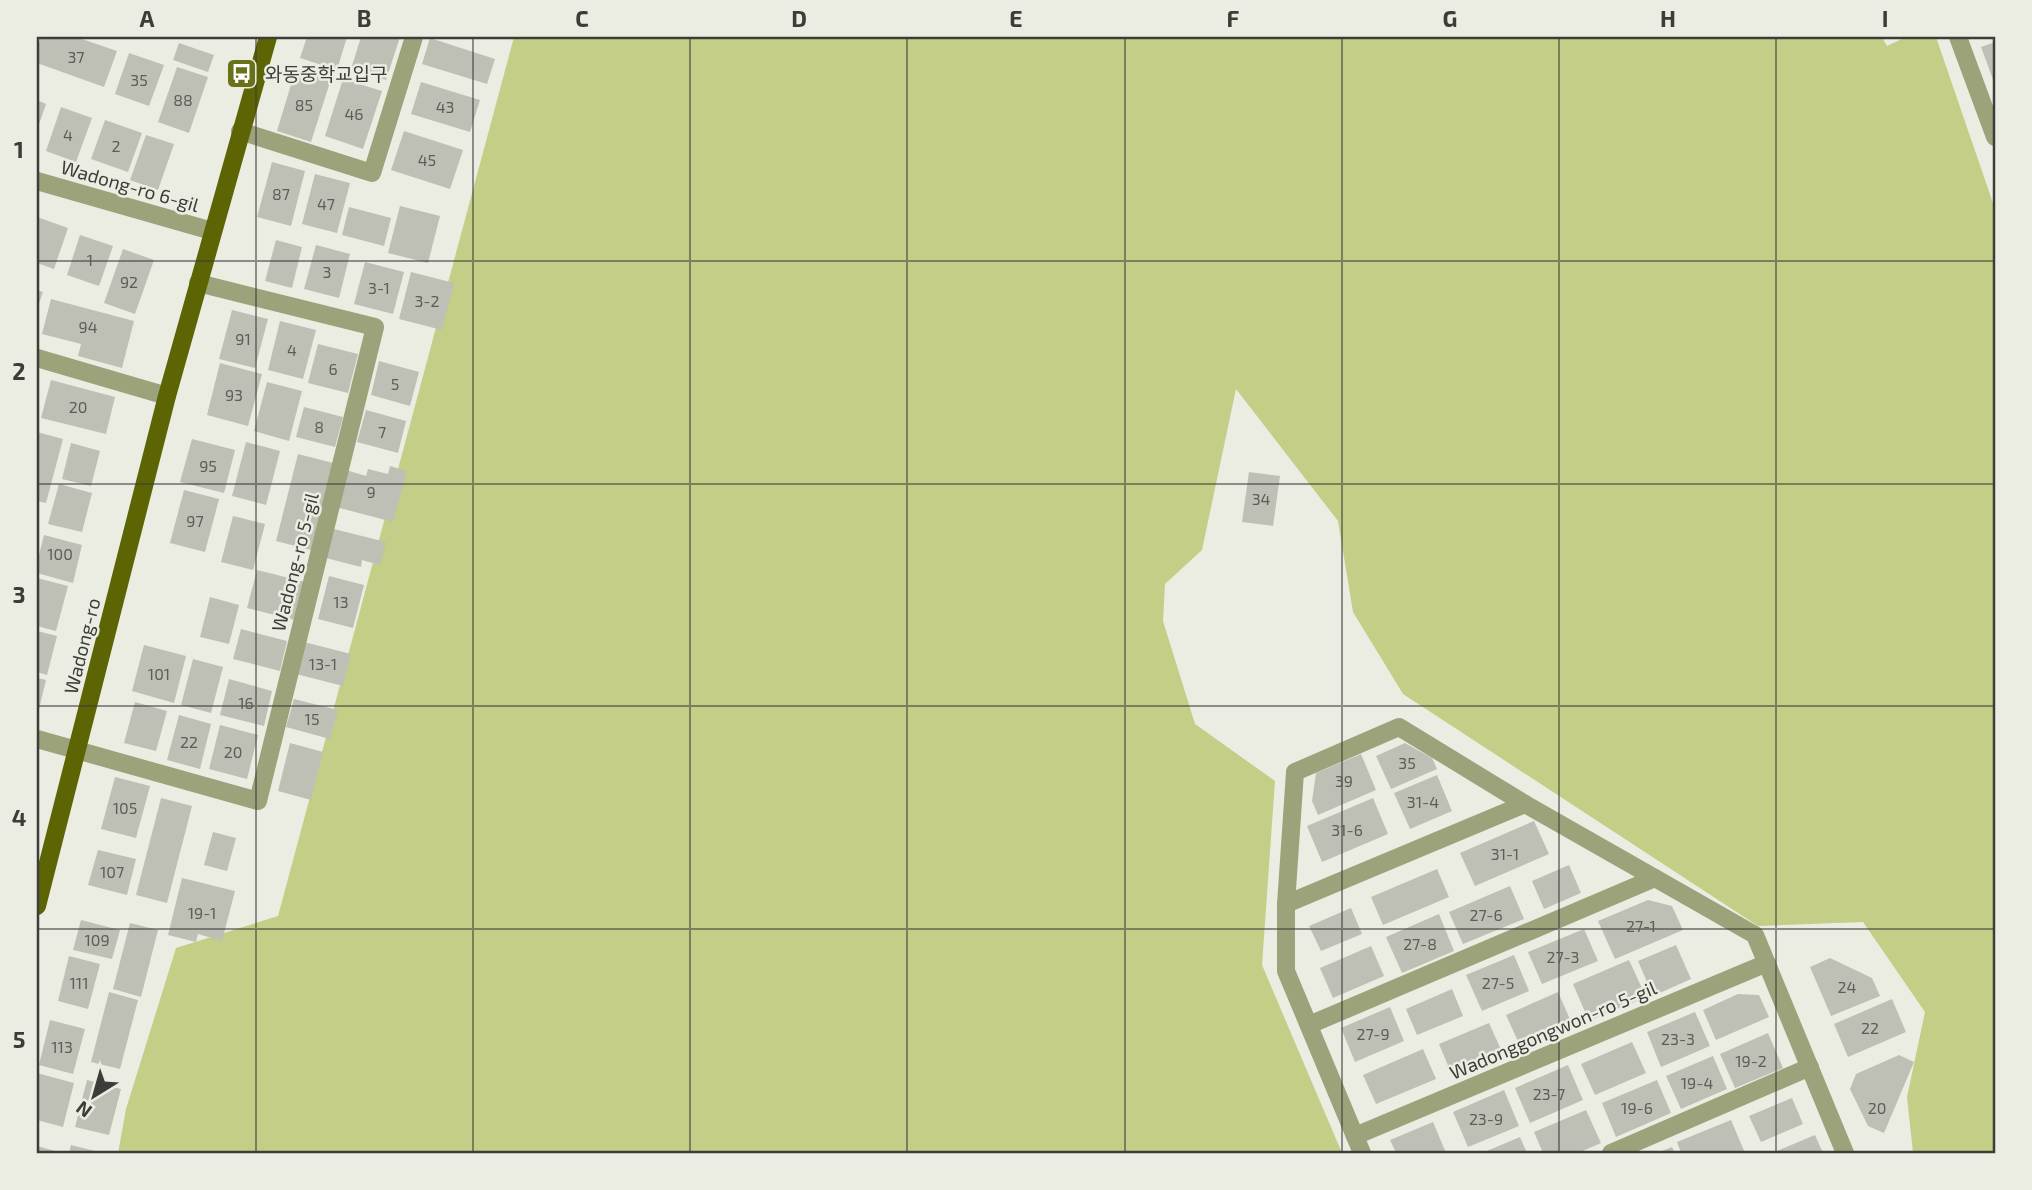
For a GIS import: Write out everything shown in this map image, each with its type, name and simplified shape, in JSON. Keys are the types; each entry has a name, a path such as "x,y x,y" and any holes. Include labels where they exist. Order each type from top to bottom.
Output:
{"main road":[{"name":"Wadong-ro","path":"37,906 167,396 268,37"}],"street":[{"path":"240,131 372,173 414,37"},
{"path":"1958,37 1992,116 1995,137"},
{"name":"Wadong-ro 6-gil","path":"37,181 212,231"},
{"name":"Wadong-ro 5-gil","path":"77,750 258,801 375,327 198,283"},
{"path":"37,358 167,396"},
{"path":"1362,1153 1286,971 1286,904 1294,772 1399,727 1525,804 1755,935 1846,1153"},
{"path":"37,739 77,750"},
{"path":"1286,904 1525,804"},
{"path":"1308,1026 1655,878"},
{"name":"Wadonggongwon-ro 5-gil","path":"1355,1136 1767,963"},
{"path":"1611,1153 1810,1067"}],"green space":[{"path":"514,37 1882,37 1887,46 1906,37 1936,37 1995,209 1995,1153 1913,1153 1907,1097 1925,1012 1863,922 1758,926 1403,694 1353,612 1338,521 1236,389 1202,550 1165,584 1163,621 1195,724 1275,781 1262,965 1342,1153 118,1153 126,1109 176,948 278,916"}],"building":[{"path":"41,37 76,37 117,51 104,87 37,63 37,49"},
{"path":"307,37 347,37 337,70 300,58"},
{"path":"361,37 400,37 386,80 351,69"},
{"path":"430,38 495,59 487,84 422,64"},
{"path":"1995,42 1995,85 1981,47"},
{"path":"179,43 214,55 208,72 173,60"},
{"path":"129,53 164,65 149,106 115,94"},
{"path":"177,67 208,77 189,133 158,122"},
{"path":"296,68 331,79 311,142 277,131"},
{"path":"343,79 382,91 363,149 325,136"},
{"path":"421,82 480,100 470,132 411,114"},
{"path":"37,100 46,104 37,130"},
{"path":"61,107 92,118 76,162 46,151"},
{"path":"105,120 142,133 128,172 91,159"},
{"path":"404,131 463,150 450,189 391,170"},
{"path":"146,135 174,144 158,190 130,180"},
{"path":"272,162 305,171 291,226 257,217"},
{"path":"315,174 350,183 337,233 302,224"},
{"path":"400,206 440,216 428,263 388,253"},
{"path":"349,207 391,218 384,246 342,235"},
{"path":"37,217 68,228 54,269 37,263"},
{"path":"80,235 113,246 99,286 67,275"},
{"path":"276,240 302,247 292,288 265,281"},
{"path":"316,245 350,254 339,298 304,289"},
{"path":"123,249 154,260 135,314 104,303"},
{"path":"365,262 404,272 393,314 354,304"},
{"path":"411,272 454,283 442,330 399,319"},
{"path":"37,290 43,292 37,309"},
{"path":"51,299 134,321 122,368 78,356 81,344 42,334"},
{"path":"232,310 268,319 255,368 219,359"},
{"path":"280,321 316,330 303,379 268,370"},
{"path":"318,344 358,354 348,393 308,383"},
{"path":"379,361 419,372 410,406 371,395"},
{"path":"220,363 262,374 248,426 207,415"},
{"path":"51,380 115,397 106,434 41,418"},
{"path":"267,382 302,391 289,441 254,431"},
{"path":"304,407 343,417 335,447 296,437"},
{"path":"366,410 406,421 398,453 357,442"},
{"path":"37,432 63,439 46,503 37,501"},
{"path":"192,439 235,450 224,493 180,482"},
{"path":"246,442 280,451 266,505 232,496"},
{"path":"71,443 100,451 91,486 62,479"},
{"path":"298,454 333,463 311,550 276,541"},
{"path":"390,466 407,471 393,522 336,507 346,470 366,476 368,469 388,474"},
{"path":"1249,472 1280,476 1273,526 1242,522"},
{"path":"59,484 92,493 82,532 48,524"},
{"path":"184,490 219,499 205,552 170,543"},
{"path":"233,516 265,524 253,570 221,562"},
{"path":"334,529 386,542 380,565 362,560 361,567 326,558"},
{"path":"44,535 82,545 73,583 37,573"},
{"path":"257,570 305,582 295,620 247,608"},
{"path":"329,576 364,585 353,628 318,619"},
{"path":"37,578 68,586 56,631 37,626"},
{"path":"210,597 239,605 229,644 200,637"},
{"path":"241,629 287,641 280,671 233,659"},
{"path":"37,631 57,636 47,675 37,672"},
{"path":"304,642 351,654 343,686 296,674"},
{"path":"144,645 186,656 174,703 132,691"},
{"path":"193,659 223,667 211,713 181,705"},
{"path":"37,678 46,680 38,713 37,713"},
{"path":"229,679 272,691 264,726 220,715"},
{"path":"294,699 338,710 330,739 286,727"},
{"path":"135,702 167,711 156,751 124,743"},
{"path":"179,715 211,724 200,769 167,760"},
{"path":"220,725 258,735 247,779 209,769"},
{"path":"290,743 323,752 311,800 278,791"},
{"path":"1405,743 1432,758 1437,769 1391,789 1376,756"},
{"path":"1361,754 1376,790 1318,815 1312,801 1316,773"},
{"path":"1437,775 1452,811 1410,829 1394,793"},
{"path":"115,777 150,786 136,838 101,829"},
{"path":"161,798 192,806 167,903 136,895"},
{"path":"1373,798 1388,834 1322,862 1307,826"},
{"path":"1534,821 1549,854 1475,886 1460,853"},
{"path":"213,832 236,838 227,871 204,865"},
{"path":"98,850 136,859 127,895 88,885"},
{"path":"1569,865 1581,893 1544,909 1532,881"},
{"path":"1437,869 1449,897 1383,925 1371,897"},
{"path":"182,878 235,891 222,941 198,934 196,942 168,935"},
{"path":"1510,886 1524,919 1463,944 1449,912"},
{"path":"1648,900 1672,906 1683,930 1615,959 1598,921"},
{"path":"1351,908 1362,934 1321,951 1309,926"},
{"path":"1439,914 1454,951 1402,973 1386,937"},
{"path":"81,920 120,930 112,959 73,950"},
{"path":"130,923 158,930 141,997 113,989"},
{"path":"1584,929 1598,961 1542,984 1528,952"},
{"path":"1676,945 1691,979 1653,996 1638,961"},
{"path":"1371,946 1384,976 1333,998 1320,968"},
{"path":"1514,955 1529,991 1482,1011 1466,975"},
{"path":"69,956 100,964 88,1009 58,1001"},
{"path":"1830,958 1872,978 1880,996 1831,1016 1810,967"},
{"path":"1629,960 1646,997 1589,1021 1573,984"},
{"path":"1452,989 1463,1016 1417,1035 1406,1009"},
{"path":"109,992 138,1000 120,1069 91,1062"},
{"path":"1558,992 1573,1026 1521,1048 1506,1015"},
{"path":"1738,994 1759,995 1769,1017 1716,1040 1703,1010"},
{"path":"1892,999 1906,1032 1848,1057 1834,1024"},
{"path":"1390,1007 1404,1041 1355,1062 1341,1028"},
{"path":"1695,1012 1710,1046 1661,1067 1647,1032"},
{"path":"50,1020 85,1029 73,1074 39,1065"},
{"path":"1489,1023 1503,1054 1452,1075 1439,1044"},
{"path":"1768,1033 1783,1068 1735,1088 1720,1054"},
{"path":"1632,1042 1646,1073 1595,1095 1581,1064"},
{"path":"1423,1049 1436,1079 1376,1104 1363,1075"},
{"path":"1899,1055 1914,1062 1884,1133 1868,1126 1850,1089 1856,1074"},
{"path":"1713,1056 1727,1089 1681,1109 1666,1076"},
{"path":"1568,1065 1583,1100 1530,1123 1515,1088"},
{"path":"37,1073 74,1083 63,1127 37,1120"},
{"path":"87,1080 121,1089 109,1135 75,1127"},
{"path":"1657,1080 1671,1113 1616,1137 1602,1103"},
{"path":"1504,1090 1519,1126 1468,1147 1453,1112"},
{"path":"1792,1098 1803,1124 1761,1142 1749,1116"},
{"path":"1586,1110 1601,1143 1578,1153 1543,1153 1534,1132"},
{"path":"1731,1120 1745,1153 1681,1153 1677,1142"},
{"path":"1433,1122 1446,1153 1396,1153 1390,1140"},
{"path":"1815,1135 1823,1153 1772,1153"},
{"path":"1520,1137 1527,1153 1482,1153"},
{"path":"71,1145 99,1152 99,1153 69,1153"},
{"path":"37,1146 55,1151 37,1153"},
{"path":"1672,1147 1675,1153 1657,1153"}],"place":[{"name":"와동중학교입구","path":"242,74"}]}
